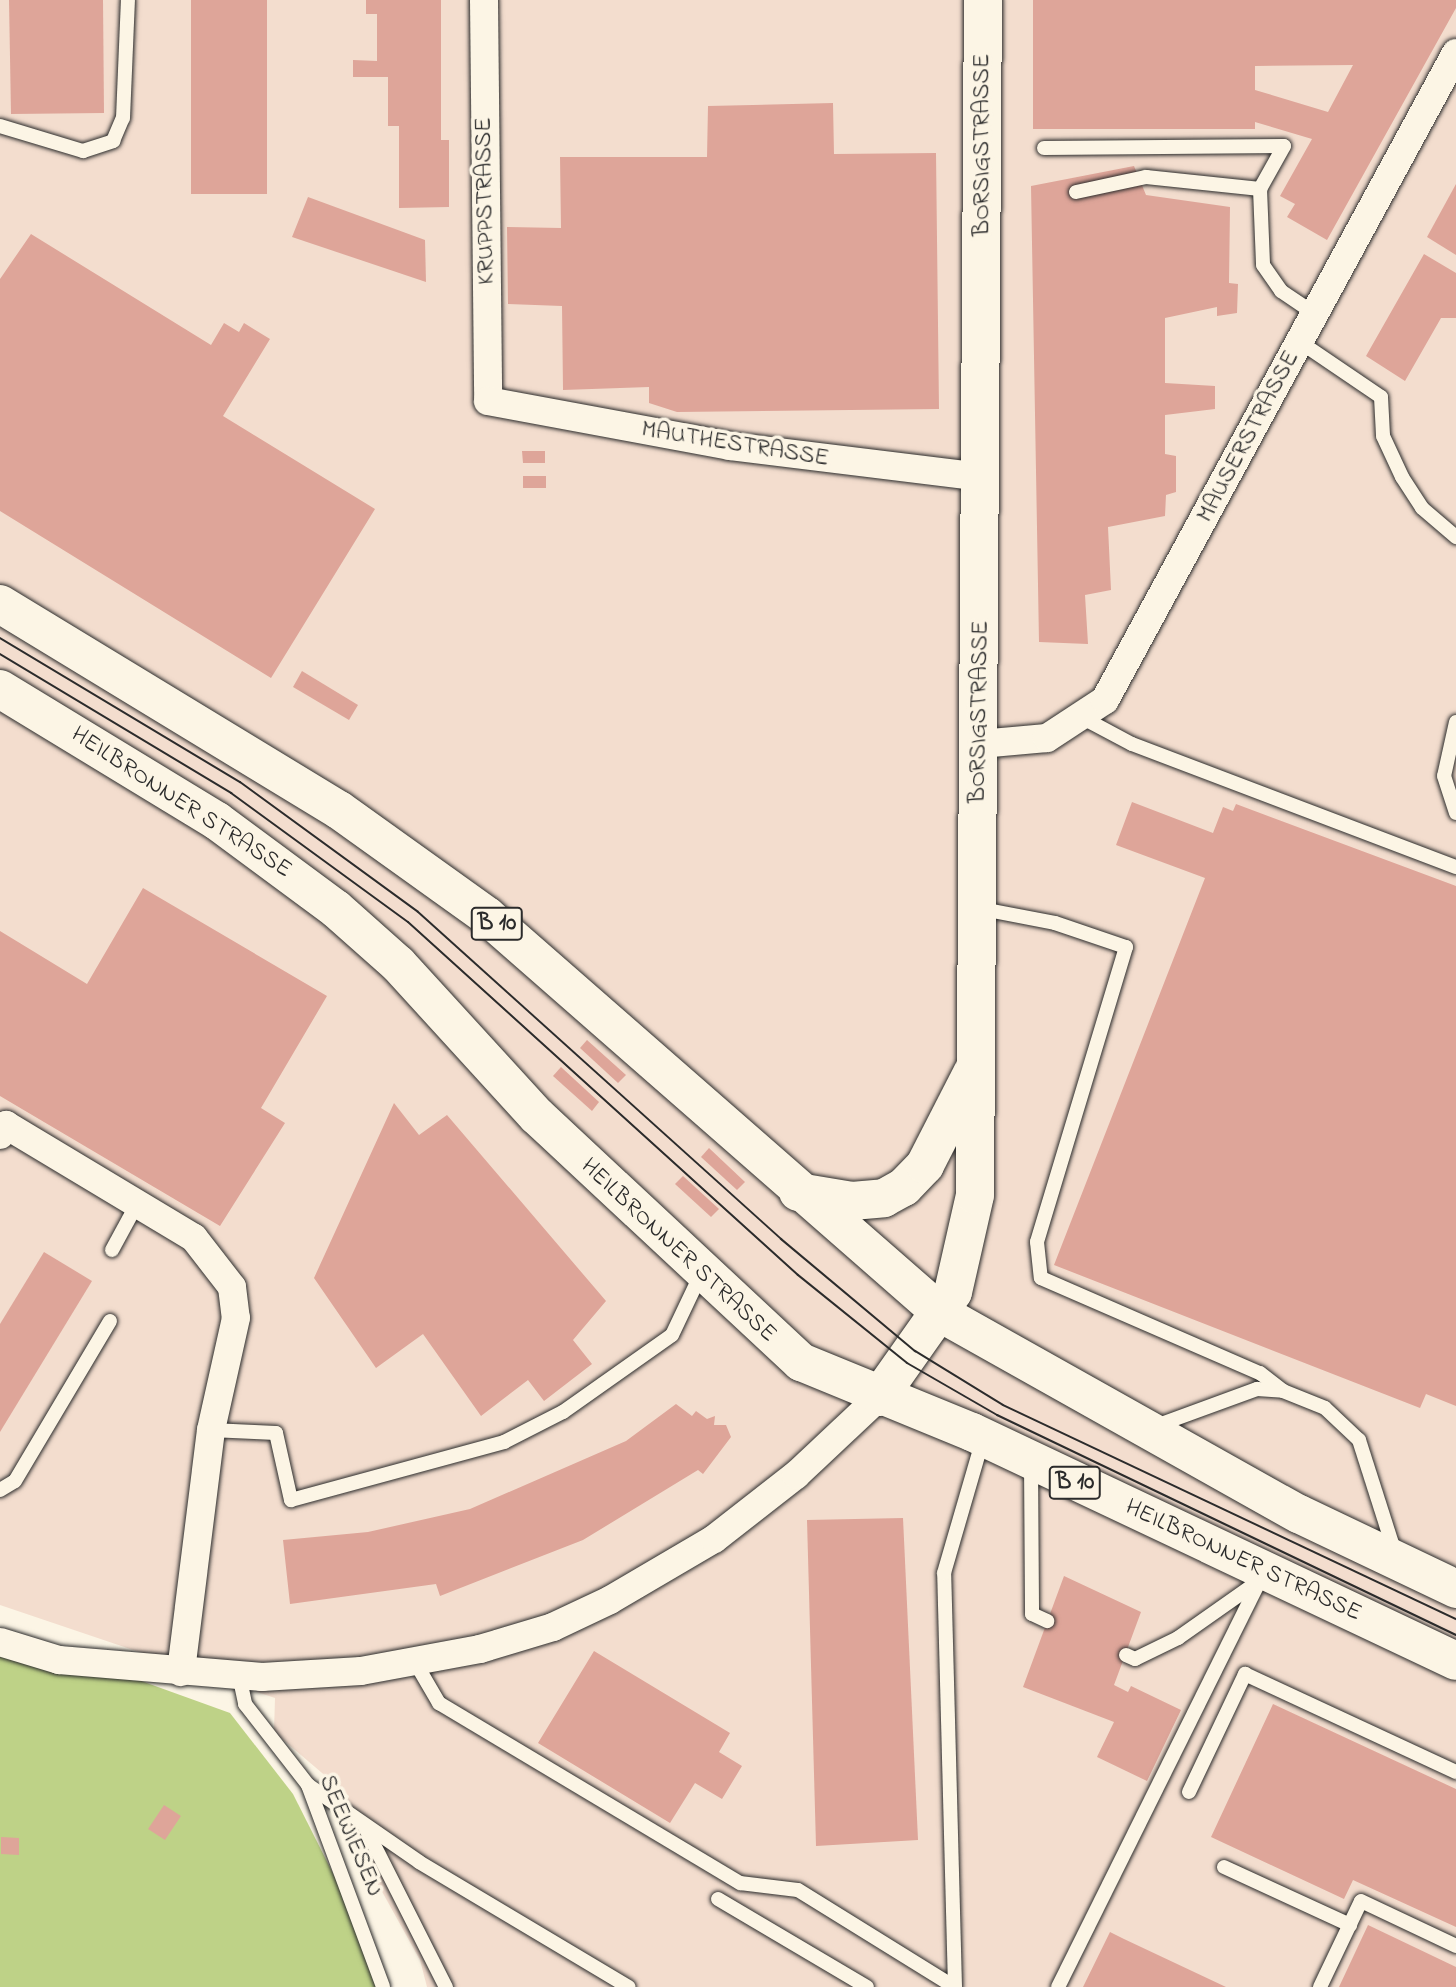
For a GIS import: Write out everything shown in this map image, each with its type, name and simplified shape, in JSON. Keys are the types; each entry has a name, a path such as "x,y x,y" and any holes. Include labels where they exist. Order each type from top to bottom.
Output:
{"main road":[{"name":"BORSIGSTRASSE","path":"878,1397 942,1314 973,1223 976,908 981,744 983,0"},
{"name":"B 10","path":"0,604 339,810 487,916 797,1192 942,1314 1399,1564 1456,1589"},
{"name":"HEILBRONNER STRASSE","path":"0,689 217,821 336,909 391,957 537,1116 701,1274 800,1362 878,1397 983,1438 1265,1577 1456,1661"},
{"path":"797,1192 852,1201 884,1198 904,1187 932,1153 976,1065"}],"street":[{"name":"KRUPPSTRASSE","path":"484,0 488,401"},
{"name":"MAUSERSTRASSE","path":"981,744 1047,738 1083,718 1126,667 1456,53"},
{"name":"MAUTHESTRASSE","path":"488,401 730,446 983,477"},
{"path":"0,1135 6,1125 194,1238 232,1287 236,1318 211,1430 181,1672"},
{"path":"0,1642 60,1660 181,1672 288,1676 415,1662 553,1627 661,1572 769,1499 878,1397"}],"lane":[{"path":"0,126 83,151 113,141 123,118 128,0"},
{"path":"1044,148 1284,146 1260,189 1263,265 1280,291 1314,313"},
{"path":"1076,192 1146,177 1260,189"},
{"path":"1300,342 1381,397 1383,436 1402,477 1422,508 1456,537"},
{"path":"1083,718 1132,744 1456,867"},
{"path":"1456,722 1444,776 1456,813"},
{"path":"976,908 1045,921 1126,947 1057,1168 1037,1242 1041,1278 1260,1373 1283,1391 1325,1408 1359,1440 1399,1564"},
{"path":"112,1250 137,1204"},
{"path":"211,1430 276,1433 291,1500 504,1442 563,1412 672,1335 701,1274"},
{"path":"0,1490 15,1480 110,1321"},
{"path":"1151,1428 1257,1389 1283,1391"},
{"path":"954,1986 944,1573 983,1438"},
{"path":"1031,1462 1032,1614 1047,1621"},
{"path":"1126,1655 1135,1659 1178,1638 1265,1577"},
{"path":"1058,1987 1265,1577"},
{"path":"415,1662 439,1703 740,1883 798,1889 954,1986"},
{"path":"1189,1792 1245,1674 1456,1772"},
{"name":"SEEWIESEN","path":"239,1675 245,1703 308,1785 383,1987"},
{"path":"308,1785 362,1820 419,1863 629,1987"},
{"path":"362,1820 446,1987"},
{"path":"1224,1867 1350,1925"},
{"path":"718,1899 867,1987"},
{"path":"1320,1987 1362,1901 1456,1946"}],"shaded area":[{"path":"0,0 1456,0 1456,1987 427,1987 420,1960 340,1816 349,1796 274,1732 275,1698 0,1605"}],"green space":[{"path":"0,1653 133,1678 230,1713 293,1794 366,1939 383,1987 0,1987"}],"building":[{"path":"9,0 103,0 104,113 11,114"},
{"path":"191,0 267,0 267,194 191,194"},
{"path":"366,0 441,0 441,140 449,140 449,207 399,208 399,126 388,126 388,77 353,77 353,60 377,61 377,14 366,14"},
{"path":"1033,0 1456,0 1456,8 1327,240 1287,217 1295,204 1280,196 1312,139 1255,122 1255,129 1033,129","holes":["1353,65 1328,112 1255,90 1255,66"]},
{"path":"833,103 834,154 936,153 939,409 677,412 649,403 649,387 563,390 562,306 508,304 507,227 561,228 560,157 707,157 708,106"},
{"path":"1134,166 1146,195 1230,207 1229,283 1238,284 1237,313 1217,316 1217,307 1165,318 1165,383 1215,386 1215,409 1165,415 1165,454 1176,456 1176,492 1166,495 1165,516 1108,527 1111,590 1085,595 1088,644 1039,642 1031,186"},
{"path":"1456,184 1456,255 1427,237"},
{"path":"308,197 425,240 426,282 292,237"},
{"path":"31,234 211,345 224,323 239,332 244,323 270,339 223,416 375,509 271,678 0,511 0,279"},
{"path":"1424,254 1456,273 1456,318 1441,318 1405,381 1366,356"},
{"path":"522,451 545,451 545,463 523,463"},
{"path":"523,476 546,476 546,488 523,488"},
{"path":"302,671 358,705 349,720 293,687"},
{"path":"1132,802 1213,833 1223,807 1233,811 1236,804 1456,886 1456,1406 1426,1394 1420,1408 1054,1265 1205,878 1116,845"},
{"path":"143,888 327,996 261,1108 285,1123 220,1226 0,1096 0,931 87,984"},
{"path":"587,1040 626,1075 618,1083 580,1048"},
{"path":"561,1067 599,1102 592,1111 553,1076"},
{"path":"394,1103 419,1135 447,1115 606,1301 573,1340 592,1364 544,1401 528,1380 481,1416 423,1334 376,1368 314,1278"},
{"path":"709,1148 745,1182 737,1190 701,1157"},
{"path":"683,1176 719,1209 711,1217 675,1184"},
{"path":"44,1252 92,1281 0,1432 0,1324"},
{"path":"676,1404 692,1416 696,1411 707,1419 715,1416 714,1425 726,1425 731,1437 703,1474 698,1470 583,1540 440,1596 436,1584 290,1604 283,1540 368,1532 470,1509 626,1441"},
{"path":"903,1518 918,1840 816,1846 807,1520"},
{"path":"1064,1576 1141,1612 1114,1685 1128,1692 1131,1686 1181,1710 1147,1781 1097,1757 1114,1722 1023,1687"},
{"path":"594,1651 730,1733 719,1752 742,1766 722,1799 695,1783 670,1823 538,1743"},
{"path":"1273,1704 1456,1789 1456,1927 1353,1880 1344,1899 1211,1837"},
{"path":"164,1805 181,1816 165,1840 148,1829"},
{"path":"1,1837 19,1838 19,1855 1,1854"},
{"path":"1368,1925 1456,1967 1456,1987 1339,1987"},
{"path":"1110,1932 1124,1939 1226,1987 1083,1987"}],"tram line":[{"path":"0,638 240,782 418,912 781,1239 915,1351 1003,1405 1456,1619"},
{"path":"0,654 231,793 408,922 798,1275 907,1363 997,1415 1456,1635"}]}
